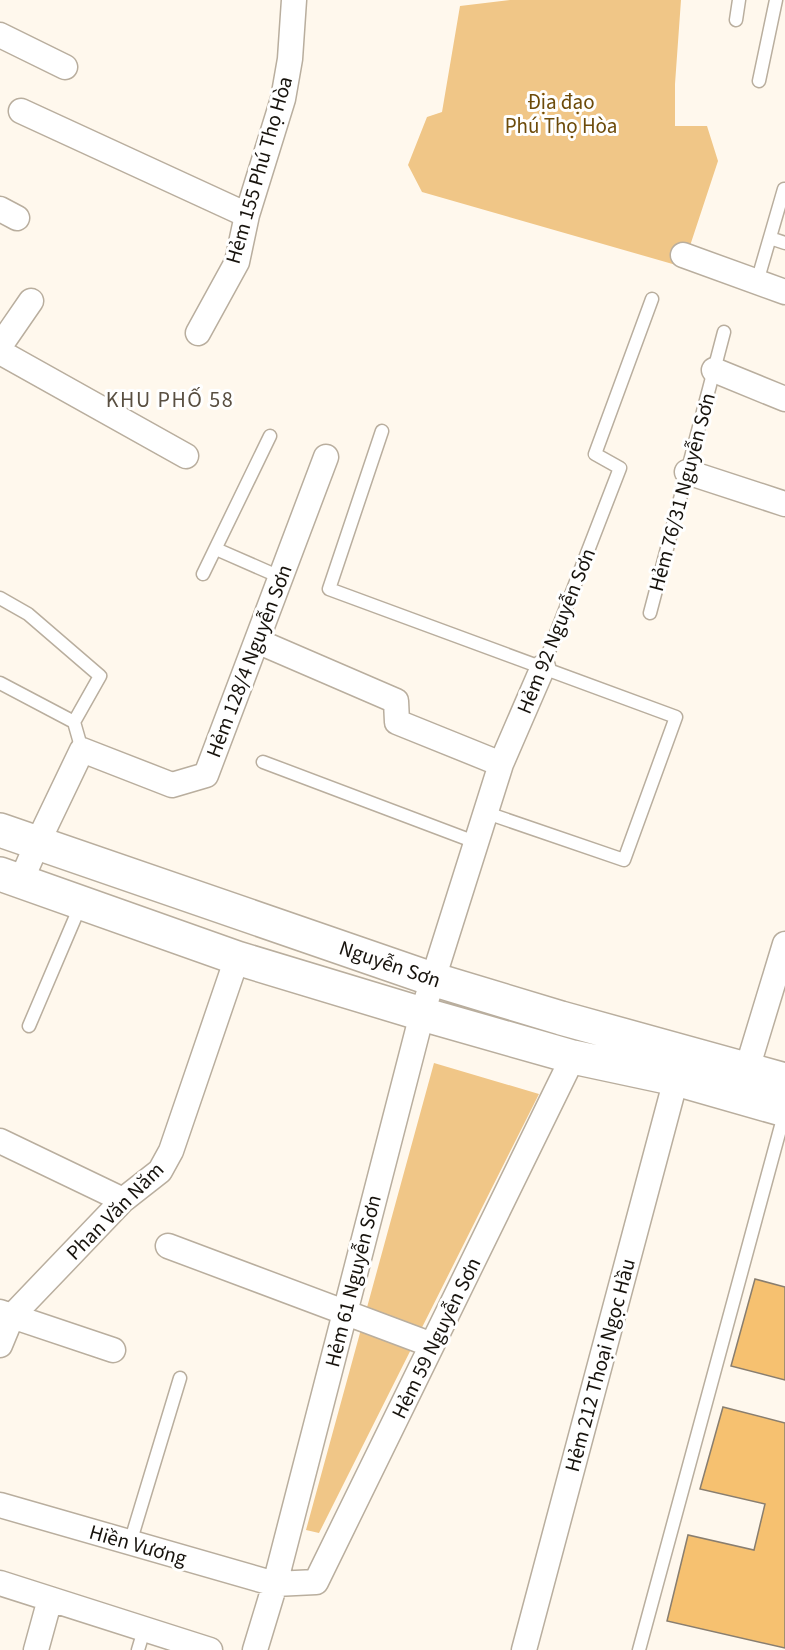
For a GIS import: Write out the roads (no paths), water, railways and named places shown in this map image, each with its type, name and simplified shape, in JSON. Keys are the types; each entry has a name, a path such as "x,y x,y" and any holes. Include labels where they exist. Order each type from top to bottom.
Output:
{"street":[{"name":"Hẻm 155 Phú Thọ Hòa","path":"198,333 237,262 247,215 283,99 290,59 294,0"},
{"path":"0,35 64,68"},
{"path":"21,111 247,215"},
{"path":"683,255 785,292"},
{"path":"0,346 31,301"},
{"path":"0,352 186,456"},
{"name":"Hẻm 76/31 Nguyễn Sơn","path":"714,370 785,399"},
{"name":"Hẻm 128/4 Nguyễn Sơn","path":"82,750 172,785 206,775 326,457"},
{"path":"687,472 785,504"},
{"path":"257,641 396,701 397,722 501,764"},
{"name":"Hẻm 92 Nguyễn Sơn","path":"432,979 501,764 543,667"},
{"path":"10,878 37,844 82,750"},
{"name":"Nguyễn Sơn","path":"0,830 432,979 561,1018 785,1080"},
{"name":"Nguyễn Sơn","path":"10,878 237,958 422,1014 573,1057 676,1079 785,1111"},
{"path":"747,1069 785,944"},
{"name":"Phan Văn Năm","path":"0,1345 6,1314 123,1200 160,1171 171,1151 237,958"},
{"name":"Hẻm 61 Nguyễn Sơn","path":"255,1650 275,1584 432,979"},
{"name":"Hẻm 59 Nguyễn Sơn","path":"275,1584 316,1582 573,1057"},
{"name":"Hẻm 212 Thoại Ngọc Hầu","path":"524,1650 676,1079"},
{"path":"0,1141 123,1200"},
{"path":"168,1246 432,1345"},
{"path":"6,1314 113,1350"},
{"name":"Hiền Vương","path":"0,1506 275,1584"},
{"path":"0,1583 50,1599 141,1640 210,1650"},
{"path":"36,1650 50,1599"}],"lane":[{"path":"736,20 739,0"},
{"path":"759,81 777,0"},
{"path":"757,282 784,189"},
{"path":"770,238 785,243"},
{"name":"Hẻm 92 Nguyễn Sơn","path":"543,667 620,468 595,454 652,299"},
{"name":"Hẻm 76/31 Nguyễn Sơn","path":"650,613 724,332"},
{"path":"382,431 329,589 676,717 624,860 484,812"},
{"path":"204,574 270,436"},
{"path":"216,549 280,578"},
{"path":"0,598 28,614 100,676 74,722 82,750"},
{"path":"0,683 74,722"},
{"path":"263,762 475,842"},
{"path":"29,1026 81,903"},
{"path":"639,1650 785,1111"},
{"path":"130,1543 180,1378"}],"district":[{"name":"KHU PHỐ 58","path":"170,399"}],"park label":[{"name":"Địa đạo Phú Thọ Hòa","path":"561,114"}]}
